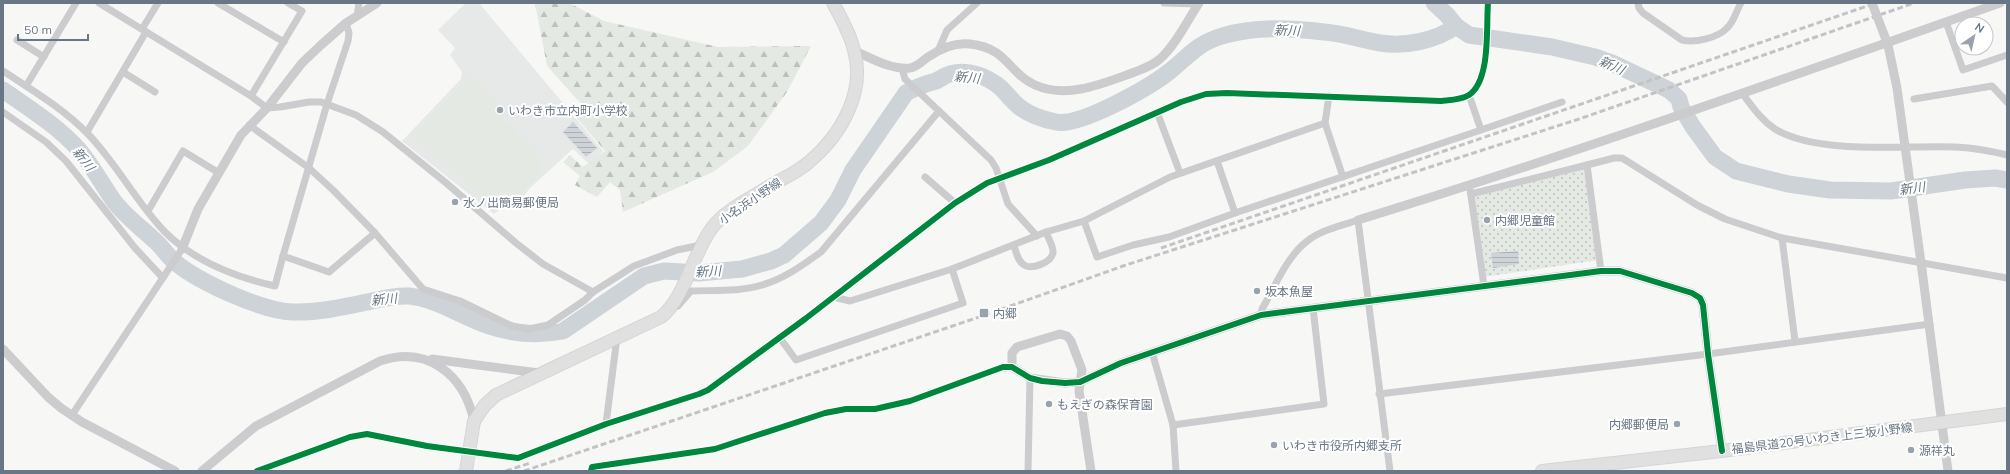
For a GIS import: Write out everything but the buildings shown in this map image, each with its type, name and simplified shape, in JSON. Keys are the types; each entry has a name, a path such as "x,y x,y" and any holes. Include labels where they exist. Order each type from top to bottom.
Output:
{"main road":[{"name":"小名浜小野線","path":"666,313 672,306 695,256 712,227 728,213 808,163 832,139 851,106 856,88 855,51 849,33 833,3"},
{"path":"466,471 474,421 485,406 496,395 666,313"},
{"name":"福島県道20号いわき上三坂小野線","path":"1542,471 1624,466 1722,451 2007,414"}],"street":[{"path":"26,86 76,3"},
{"path":"99,3 252,96 267,108 309,102 321,102 356,115 383,132 446,182 542,264 593,292"},
{"path":"87,132 123,72 158,3"},
{"path":"218,3 284,42"},
{"path":"252,96 302,11 288,3"},
{"path":"357,16 359,3"},
{"path":"72,415 182,248 198,209 249,125 267,108 302,63 346,23 377,3"},
{"path":"938,51 947,30 978,3"},
{"path":"1164,3 1199,4"},
{"path":"257,471 350,437 367,434 427,446 518,458 606,424 708,390 780,338 955,203 987,183 1049,160 1194,97 1206,94 1250,93 1442,101 1457,100 1469,95 1482,75 1485,57 1488,3"},
{"path":"1638,3 1639,8 1643,13 1682,40 1689,41 1698,41 1723,32 1731,23 1740,3"},
{"path":"1872,3 1888,46 1897,88 1930,324 1948,471"},
{"path":"1470,190 2000,3"},
{"path":"855,51 891,66 911,68 938,51 959,43 992,49 1027,80 1035,85 1066,90 1091,87 1156,63 1169,48 1199,4"},
{"path":"1946,22 1963,70 2007,55"},
{"path":"3,71 66,114 87,132 101,148 164,231 182,248 226,271 250,280 275,286 327,104 348,41 349,33 346,23"},
{"path":"17,40 44,57"},
{"path":"902,68 905,79 992,160 1008,204 1037,236"},
{"path":"123,72 155,92"},
{"path":"1914,99 1992,86 2007,102"},
{"path":"1742,93 1759,115 1775,128 1789,136 1810,142 1836,146 1958,147 2007,155"},
{"path":"1469,95 1481,130"},
{"path":"1329,96 1325,123 1343,177"},
{"path":"1084,221 1097,257 1133,245 1169,237 1235,213 1562,102"},
{"path":"666,313 678,307 686,295 691,291 744,289 763,285 797,268 821,252 830,244 938,110"},
{"path":"3,112 46,142 66,161 135,248 164,276"},
{"path":"1157,112 1180,173"},
{"path":"833,297 850,301 952,269 1046,232 1084,221 1180,173 1325,123"},
{"path":"249,125 309,168 338,195 374,233 423,289 460,301 512,326 529,329 548,325 585,300 593,292 634,266 677,250 701,245"},
{"path":"148,211 183,151 219,173"},
{"path":"1261,315 1262,309 1295,252 1307,241 1321,233 1358,220 1470,190 1614,158 1622,158 1697,205 1725,219 1782,238 2007,278"},
{"path":"1217,161 1235,213"},
{"path":"1587,165 1601,271"},
{"path":"925,177 955,203"},
{"path":"1470,190 1484,286"},
{"path":"1358,220 1390,471"},
{"path":"1014,245 1018,258 1026,266 1031,267 1048,261 1051,258 1053,250 1046,232"},
{"path":"283,256 329,272 374,233"},
{"path":"1782,238 1795,341"},
{"path":"780,338 796,360 963,303 952,269"},
{"path":"591,471 592,467 715,449 825,413 846,409 875,409 910,401 997,369 1012,367 1030,378 1065,383 1080,382 1121,363 1261,315 1601,271 1620,271 1692,293 1700,298 1703,306 1708,354 1722,451"},
{"path":"1173,425 1324,404 1313,308"},
{"path":"1379,394 1708,354 1795,341 1930,324"},
{"path":"1012,367 1012,353 1018,347 1060,334 1067,336 1072,341 1082,370 1079,391 1091,471"},
{"path":"606,424 617,337"},
{"path":"3,349 48,397 72,415 174,471"},
{"path":"1152,352 1173,425 1176,471"},
{"path":"202,471 256,426 380,361 391,357 403,356 422,358 539,374"},
{"path":"422,358 441,367 455,379 470,404 474,421"},
{"path":"1028,471 1030,378"}],"shaded area":[{"name":"いわき市立内町小学校","path":"466,3 479,3 603,151 590,165 573,149 530,188 520,201 515,197 494,214 402,141 461,79 462,72 450,55 455,48 438,30"},
{"path":"573,122 597,148 586,157 563,132"},
{"path":"1518,251 1519,264 1493,268 1491,253"}],"green space":[{"path":"535,3 569,3 604,21 718,47 811,46 787,92 748,146 713,172 623,212 620,190 610,182 597,197 575,185 580,176 563,162 570,155 583,167 605,151 575,116 583,106 547,66"},
{"path":"471,74 495,100 499,114 542,160 537,166 543,172 520,195 510,188 492,204 411,136"},
{"path":"1587,165 1599,260 1483,277 1471,194"}],"waterway":[{"name":"新川","path":"1434,3 1456,26 1469,35 1552,47 1595,57 1612,63 1669,90 1679,99 1681,107 1693,127 1715,157 1736,171 1788,184 1830,190 1891,191 1965,180 1995,178 2007,180"},
{"name":"新川","path":"3,90 43,118 71,142 85,157 113,200 122,211 156,242 173,260 187,271 215,287 248,301 279,310 292,312 320,311 398,296 409,296 440,304 498,329 534,334 563,331 644,276 664,271 699,273 742,269 771,261 784,255 821,223 838,200 853,170 906,93 948,75 964,72 983,77 996,84 1019,107 1029,113 1050,121 1067,122 1097,112 1131,95 1170,71 1199,47 1213,39 1234,33 1260,29 1298,30 1338,34 1380,43 1399,44 1420,42 1439,36 1456,26"}],"railway":[{"path":"1161,248 1876,3"},
{"path":"524,471 985,315 1123,266 1579,119 1914,3"},
{"path":"506,471 530,463"}],"cycle path":[{"path":"257,471 350,437 367,434 427,446 518,458 606,424 699,394 708,390 805,319 955,203 987,183 1049,160 1181,102 1206,94 1227,93 1441,101 1455,100 1466,97 1476,88 1481,78 1484,66 1487,39 1488,3"},
{"path":"591,471 592,467 715,449 825,413 846,409 875,409 910,401 1003,367 1012,367 1030,378 1042,381 1065,383 1080,382 1121,363 1261,315 1601,271 1620,271 1692,293 1700,298 1703,305 1708,354 1722,451"}],"place":[{"name":"いわき市立内町小学校","path":"500,110"},
{"name":"水ノ出簡易郵便局","path":"455,202"},
{"name":"内郷児童館","path":"1487,220"},
{"name":"坂本魚屋","path":"1257,291"},
{"name":"内郷","path":"984,313"},
{"name":"もえぎの森保育園","path":"1049,404"},
{"name":"内郷郵便局","path":"1677,424"},
{"name":"いわき市役所内郷支所","path":"1274,445"},
{"name":"源祥丸","path":"1911,450"}]}
